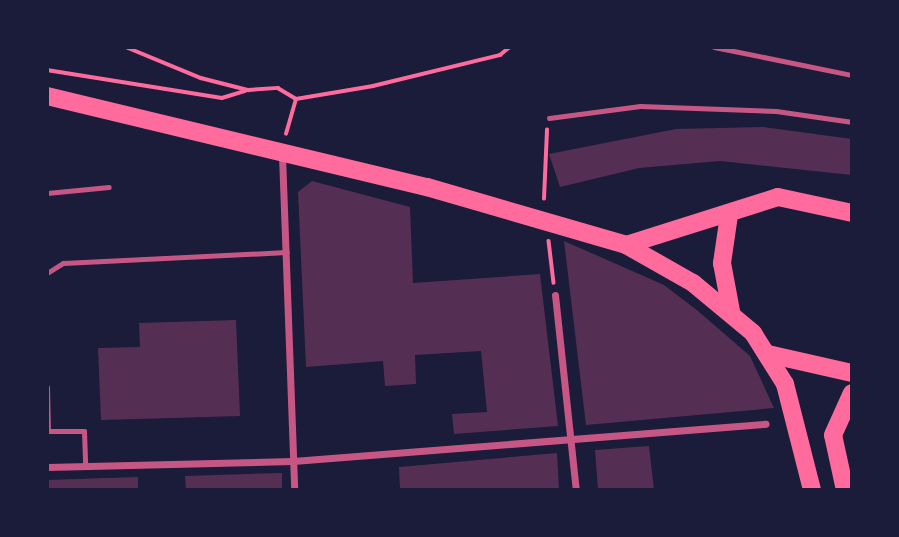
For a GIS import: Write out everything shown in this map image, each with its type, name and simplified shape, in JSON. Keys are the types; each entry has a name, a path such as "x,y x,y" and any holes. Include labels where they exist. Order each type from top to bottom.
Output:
{"main road":[{"path":"47,96 282,150 547,219 626,245 731,311 768,354 798,422 812,490"},
{"path":"626,245 729,215 778,197 852,213"},
{"path":"729,215 722,263 731,311"},
{"path":"768,354 852,373"},
{"path":"845,490 833,435 852,393"}],"street":[{"path":"282,150 294,490"},
{"path":"555,295 576,490"},
{"path":"47,467 293,461 766,424"}],"lane":[{"path":"714,47 852,75"},
{"path":"549,118 640,106 776,111 852,122"},
{"path":"47,193 109,187"},
{"path":"47,273 63,263 286,252"},
{"path":"47,387 48,431 84,431 85,467"}],"path":[{"path":"126,47 248,90"},
{"path":"47,70 222,98 248,90 278,88 296,99 373,86 510,47"},
{"path":"282,150 296,99"},
{"path":"544,200 549,118"},
{"path":"547,219 555,295"}],"building":[{"path":"763,127 852,139 852,175 720,161 639,168 560,187 549,154 676,129"},
{"path":"312,181 410,207 413,283 540,274 558,426 454,434 452,414 487,412 481,351 415,355 416,384 385,386 383,361 306,367 298,192"},
{"path":"564,241 664,285 698,311 750,356 774,408 586,425"},
{"path":"236,320 240,416 101,420 98,348 140,347 139,323"},
{"path":"649,446 654,490 598,490 595,450"},
{"path":"557,453 559,490 400,490 399,467"},
{"path":"282,473 282,490 186,490 185,476"},
{"path":"138,477 138,490 47,490 47,480"}]}
